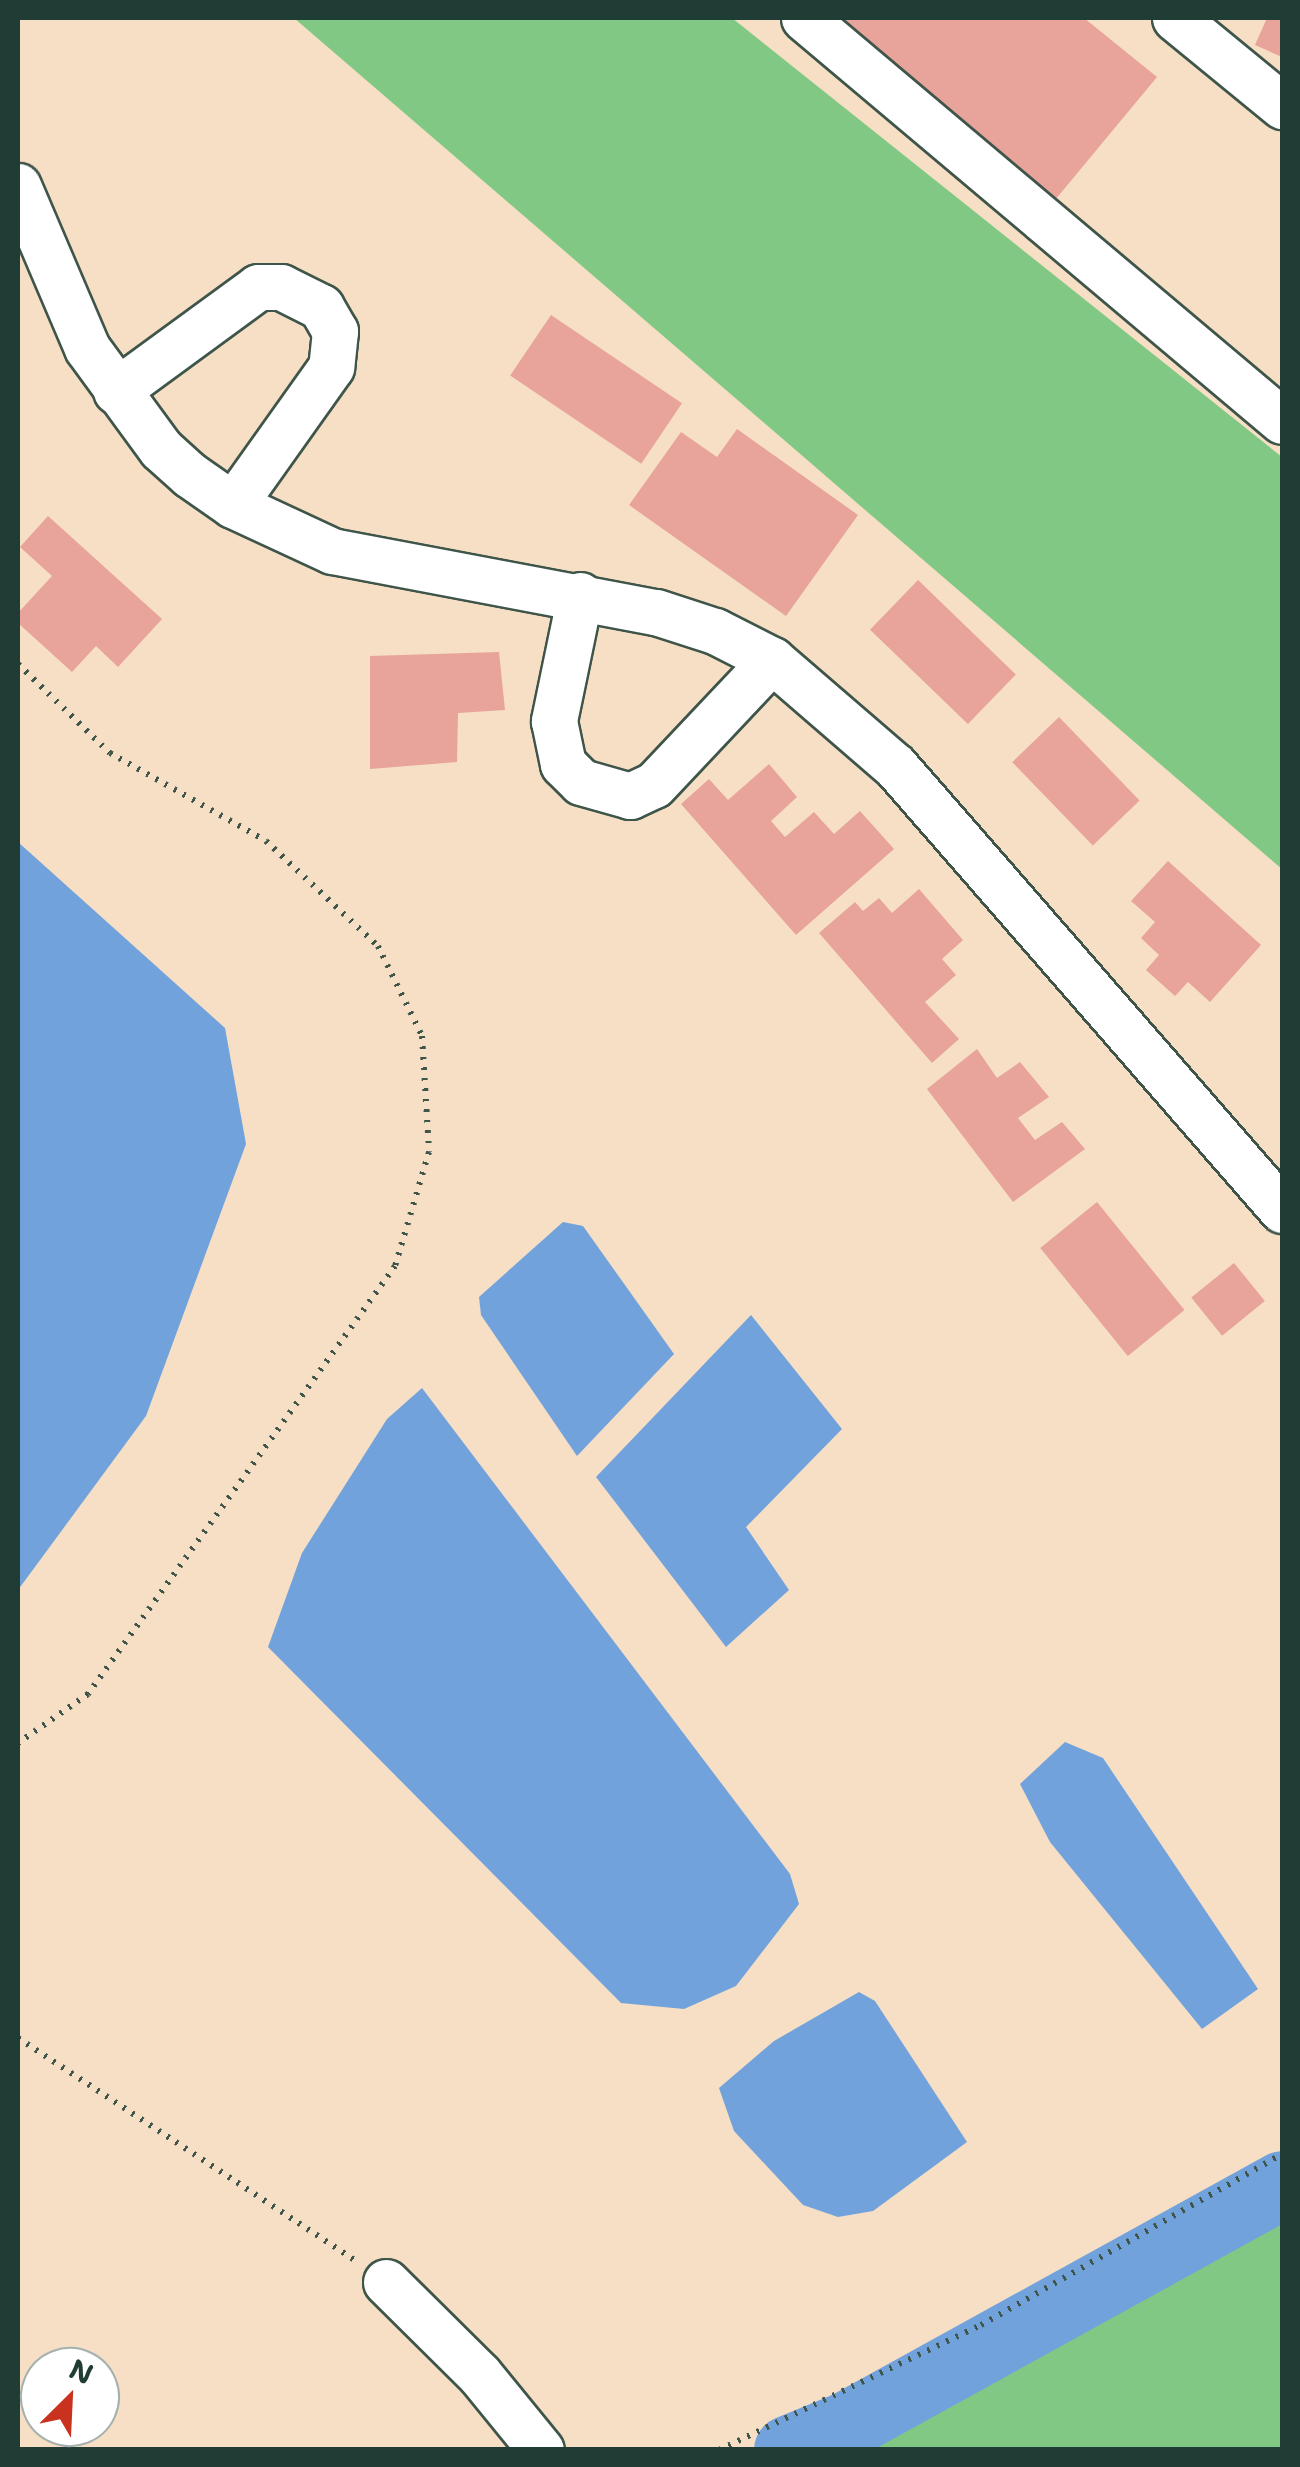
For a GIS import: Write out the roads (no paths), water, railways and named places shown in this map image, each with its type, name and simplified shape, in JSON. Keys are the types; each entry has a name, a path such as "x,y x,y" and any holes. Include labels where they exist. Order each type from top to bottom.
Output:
{"street":[{"path":"804,18 1282,421"},
{"path":"1175,18 1282,106"},
{"path":"18,186 86,348 161,449 233,505 332,551 580,595 715,631 772,660 895,766 1282,1210"},
{"path":"116,392 166,361 258,287 292,291 321,308 335,331 331,367 233,505"},
{"path":"580,595 554,721 563,764 581,782 630,796 654,785 772,660"},
{"path":"386,2282 479,2374 541,2450"}],"water":[{"path":"18,842 225,1028 246,1144 146,1416 18,1590"},
{"path":"563,1222 583,1226 674,1354 577,1456 481,1315 479,1297"},
{"path":"751,1315 842,1429 746,1527 789,1590 726,1647 596,1477"},
{"path":"422,1388 790,1874 799,1904 736,1986 684,2009 621,2003 268,1647 302,1553 387,1419"},
{"path":"1065,1742 1103,1758 1258,1989 1202,2029 1050,1842 1020,1784"},
{"path":"859,1992 875,2001 967,2142 873,2211 838,2217 803,2205 734,2131 719,2088 774,2041"}],"waterway":[{"path":"788,2450 848,2425 1282,2185"}]}
